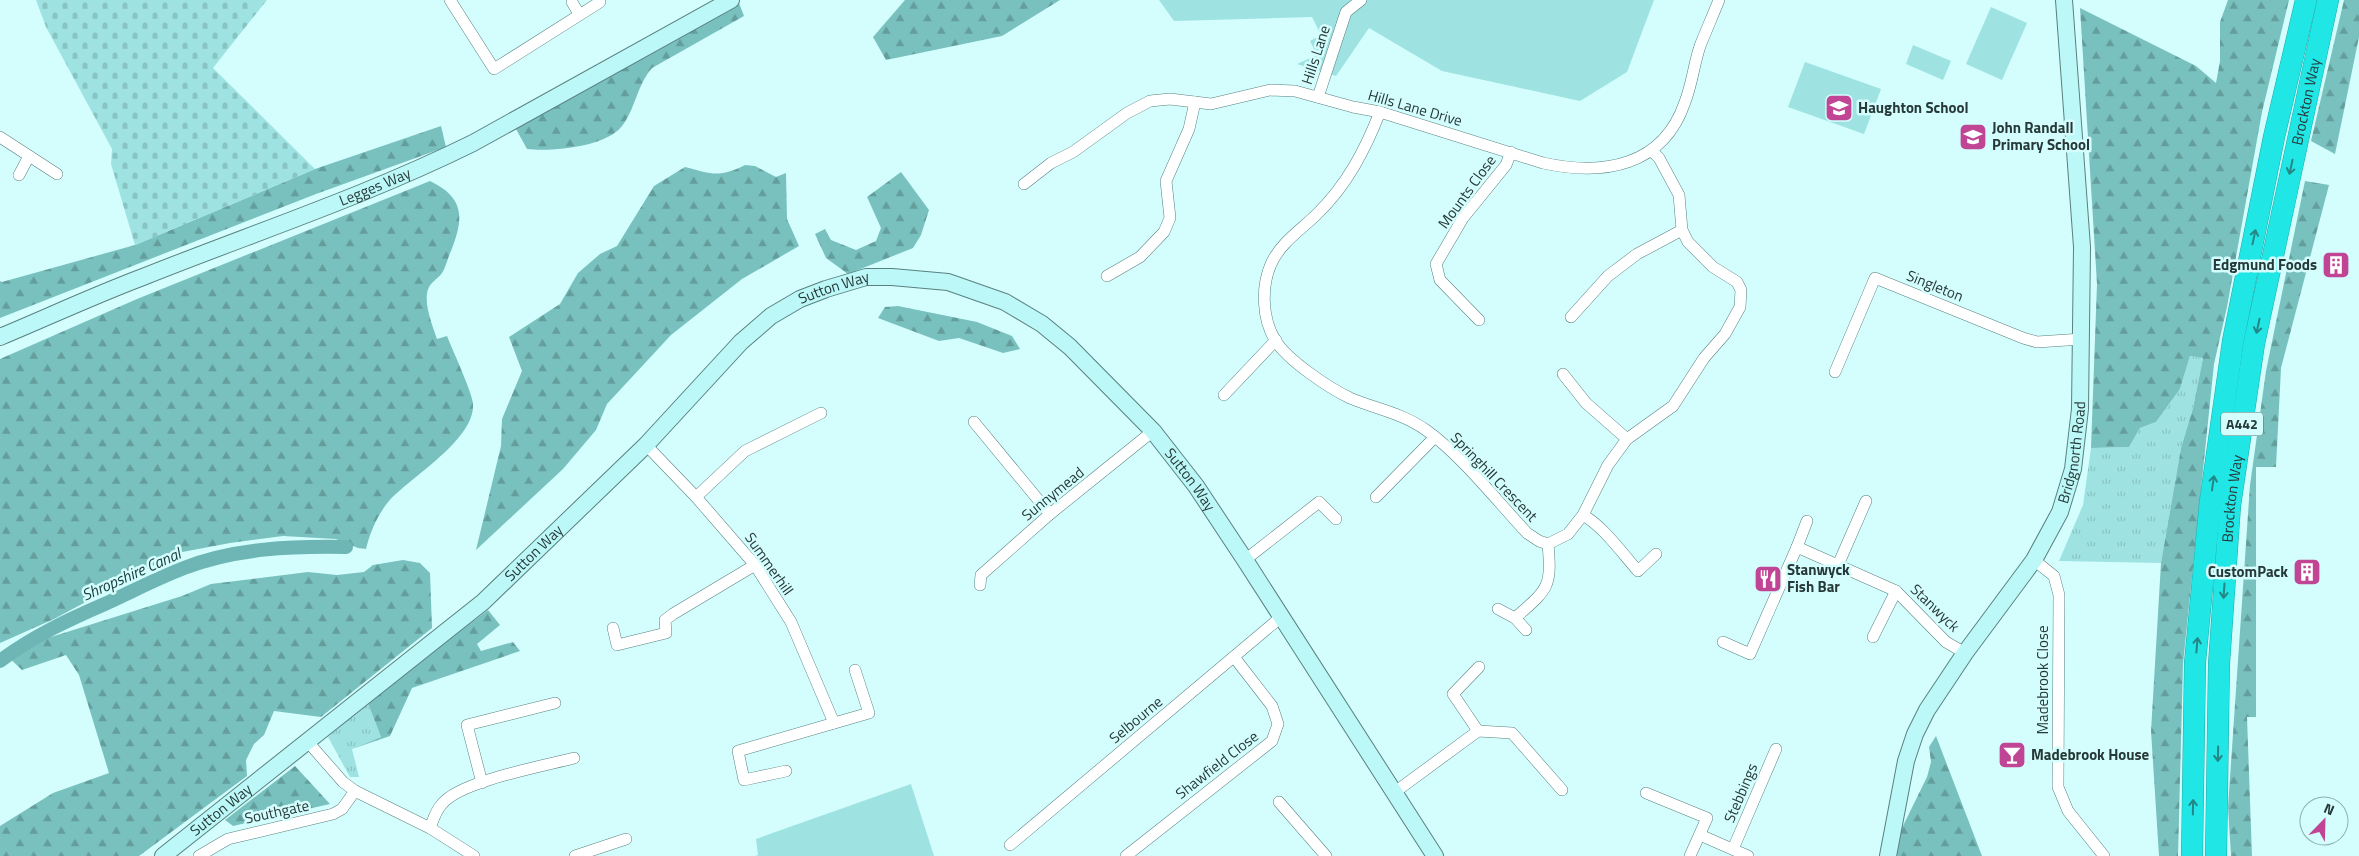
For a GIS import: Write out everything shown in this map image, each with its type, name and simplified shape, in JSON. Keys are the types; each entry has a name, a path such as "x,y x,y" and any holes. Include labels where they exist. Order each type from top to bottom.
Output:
{"highway":[{"name":"Brockton Way","path":"2192,856 2195,663 2210,503 2233,341 2274,137 2306,0"},
{"name":"Brockton Way","path":"2216,856 2219,664 2230,506 2254,344 2328,0"}],"street":[{"path":"450,0 494,68 600,2"},
{"name":"Legges Way","path":"0,337 142,277 389,183 481,139 731,0"},
{"name":"Hills Lane","path":"1318,97 1346,12 1361,0"},
{"name":"Hills Lane Drive","path":"1024,184 1051,163 1073,152 1141,105 1165,99 1211,104 1258,91 1283,89 1380,112 1571,169 1594,169 1630,161 1652,151 1664,139 1685,103 1700,47 1719,0"},
{"name":"Bridgnorth Road","path":"1888,856 1906,761 1915,734 1927,710 1965,653 2034,560 2060,512 2073,469 2080,409 2082,247 2064,0"},
{"path":"572,2 579,14"},
{"path":"1106,276 1140,257 1164,232 1170,218 1166,181 1189,129 1195,102"},
{"name":"Springhill Crescent","path":"1380,112 1365,149 1338,191 1317,214 1288,240 1271,264 1264,282 1264,296 1265,311 1276,340 1302,367 1336,391 1410,420 1435,437 1527,533 1539,541 1548,544"},
{"path":"0,137 57,174"},
{"path":"1515,618 1542,593 1548,582 1551,572 1548,544 1568,534 1583,515 1608,465 1627,440 1665,414 1673,406 1704,358 1725,334 1740,307 1741,290 1737,282 1697,253 1682,230 1679,195 1659,158 1652,151"},
{"name":"Mounts Close","path":"1479,320 1440,280 1436,264 1463,218 1506,165 1511,152"},
{"path":"19,174 29,156"},
{"path":"1571,317 1608,276 1637,254 1682,230"},
{"name":"Sutton Way","path":"163,856 483,602 646,445 741,342 771,316 800,299 866,277 918,278 948,282 1005,302 1042,324 1070,347 1153,431 1196,486 1246,560 1435,856"},
{"name":"Singleton","path":"1835,372 1875,278 2023,338 2037,342 2082,339"},
{"path":"1224,396 1276,340"},
{"path":"1563,374 1586,403 1627,440"},
{"path":"696,497 745,451 821,413"},
{"path":"974,422 1050,514"},
{"name":"Sunnymead","path":"980,585 981,575 1050,514 1153,431"},
{"path":"1376,497 1435,437"},
{"name":"Summerhill","path":"646,445 696,497 755,566 791,622 834,723"},
{"path":"1838,566 1866,501"},
{"path":"1246,560 1319,502 1336,520"},
{"path":"1583,515 1592,520 1638,571 1656,554"},
{"path":"1723,642 1750,654 1807,521"},
{"name":"Stanwyck","path":"1797,547 1896,591 1946,642 1965,653"},
{"name":"Madebrook Close","path":"2034,560 2054,576 2059,595 2058,787 2068,811 2104,856"},
{"path":"613,628 617,645 666,633 665,620 755,566"},
{"path":"1872,637 1896,591"},
{"path":"1498,609 1515,618 1526,630"},
{"name":"Selbourne","path":"1010,845 1281,617"},
{"name":"Shawfield Close","path":"1126,856 1272,741 1278,724 1272,706 1234,657"},
{"path":"1478,732 1453,694 1479,666"},
{"path":"786,771 744,780 738,751 869,713 855,670"},
{"path":"482,783 467,725 555,702"},
{"path":"1395,792 1478,732 1512,733 1562,790"},
{"path":"308,742 343,782 355,791 430,828 474,856"},
{"name":"Stebbings","path":"1733,850 1776,749"},
{"path":"430,828 441,804 450,796 482,783 574,758"},
{"name":"Southgate","path":"199,856 236,837 333,814 342,809 355,791"},
{"name":"Stebbings","path":"1646,793 1707,818 1690,856"},
{"path":"1279,802 1326,856"},
{"path":"1700,835 1748,856"},
{"path":"574,856 626,839"}],"green space":[{"path":"36,0 267,0 213,68 315,169 135,245 111,164 112,149 46,27"},
{"path":"905,0 1060,0 1002,36 886,60 873,37"},
{"path":"1159,0 1654,0 1627,72 1580,101 1442,71 1369,28 1336,76 1297,64 1317,55 1310,41 1321,35 1312,17 1174,21"},
{"path":"2228,0 2289,0 2262,112 2227,307 2214,364 2183,664 2178,856 2159,856 2151,731 2161,563 2181,448 2193,408 2203,358 2190,356 2180,389 2156,422 2140,428 2129,447 2091,448 2097,284 2080,8 2196,66 2216,83 2220,61 2220,22"},
{"path":"2344,0 2359,0 2359,37 2335,154 2311,141"},
{"path":"739,3 744,16 652,68 643,82 626,120 614,133 604,139 563,149 527,149 516,129"},
{"path":"1991,7 2027,23 2002,80 1966,64"},
{"path":"1913,45 1951,61 1943,80 1906,64"},
{"path":"1805,62 1881,89 1864,134 1788,107"},
{"path":"441,126 446,147 316,194 0,318 0,281 135,245 315,169"},
{"path":"745,165 755,166 776,177 786,173 787,219 799,246 742,279 671,335 607,404 596,430 563,469 476,550 501,446 502,419 522,371 509,337 560,304 578,273 600,254 617,246 654,186 685,167 715,174 728,172"},
{"path":"901,172 929,210 921,235 913,248 848,274 826,258 815,234 825,229 831,240 856,250 876,241 881,228 867,197"},
{"path":"430,181 450,194 458,210 459,219 458,229 445,268 428,290 427,305 437,339 447,336 466,382 473,404 471,418 464,431 453,444 389,501 375,524 366,549 358,548 336,539 283,536 177,553 54,619 0,643 0,359 137,299"},
{"path":"2305,181 2329,185 2281,368 2276,467 2256,467 2256,717 2247,717 2252,856 2231,856 2228,807 2250,485 2266,371"},
{"path":"898,306 977,322 1012,336 1020,349 1003,353 959,338 939,341 878,318 885,307"},
{"path":"2190,356 2203,358 2193,408 2181,448 2161,563 2059,561 2083,505 2091,448 2129,447 2140,428 2156,422 2180,389"},
{"path":"403,560 420,563 430,573 432,628 321,717 274,711 264,735 254,744 246,760 247,776 139,856 0,856 0,826 53,793 109,773 79,675 66,655 22,670 3,652 182,596 211,584 308,572 337,575 364,572 373,565"},
{"path":"488,610 500,625 477,644 481,651 513,642 520,651 412,688 390,736 352,749 381,737 367,701"},
{"path":"367,701 381,737 352,749 359,777 350,777 328,737"},
{"path":"1936,736 1982,856 1895,856 1900,832 1927,777 1931,762 1929,747"},
{"path":"295,766 330,804 233,826 225,820"},
{"path":"911,784 934,856 755,856 758,855 756,839"}],"waterway":[{"name":"Shropshire Canal","path":"0,661 25,644 66,622 165,576 203,561 244,552 264,550 346,547"}],"place":[{"name":"Haughton School","path":"1839,108"},
{"name":"John Randall Primary School","path":"1973,137"},
{"name":"Edgmund Foods","path":"2336,265"},
{"name":"CustomPack","path":"2307,572"},
{"name":"Stanwyck Fish Bar","path":"1768,579"},
{"name":"Madebrook House","path":"2012,755"}]}
